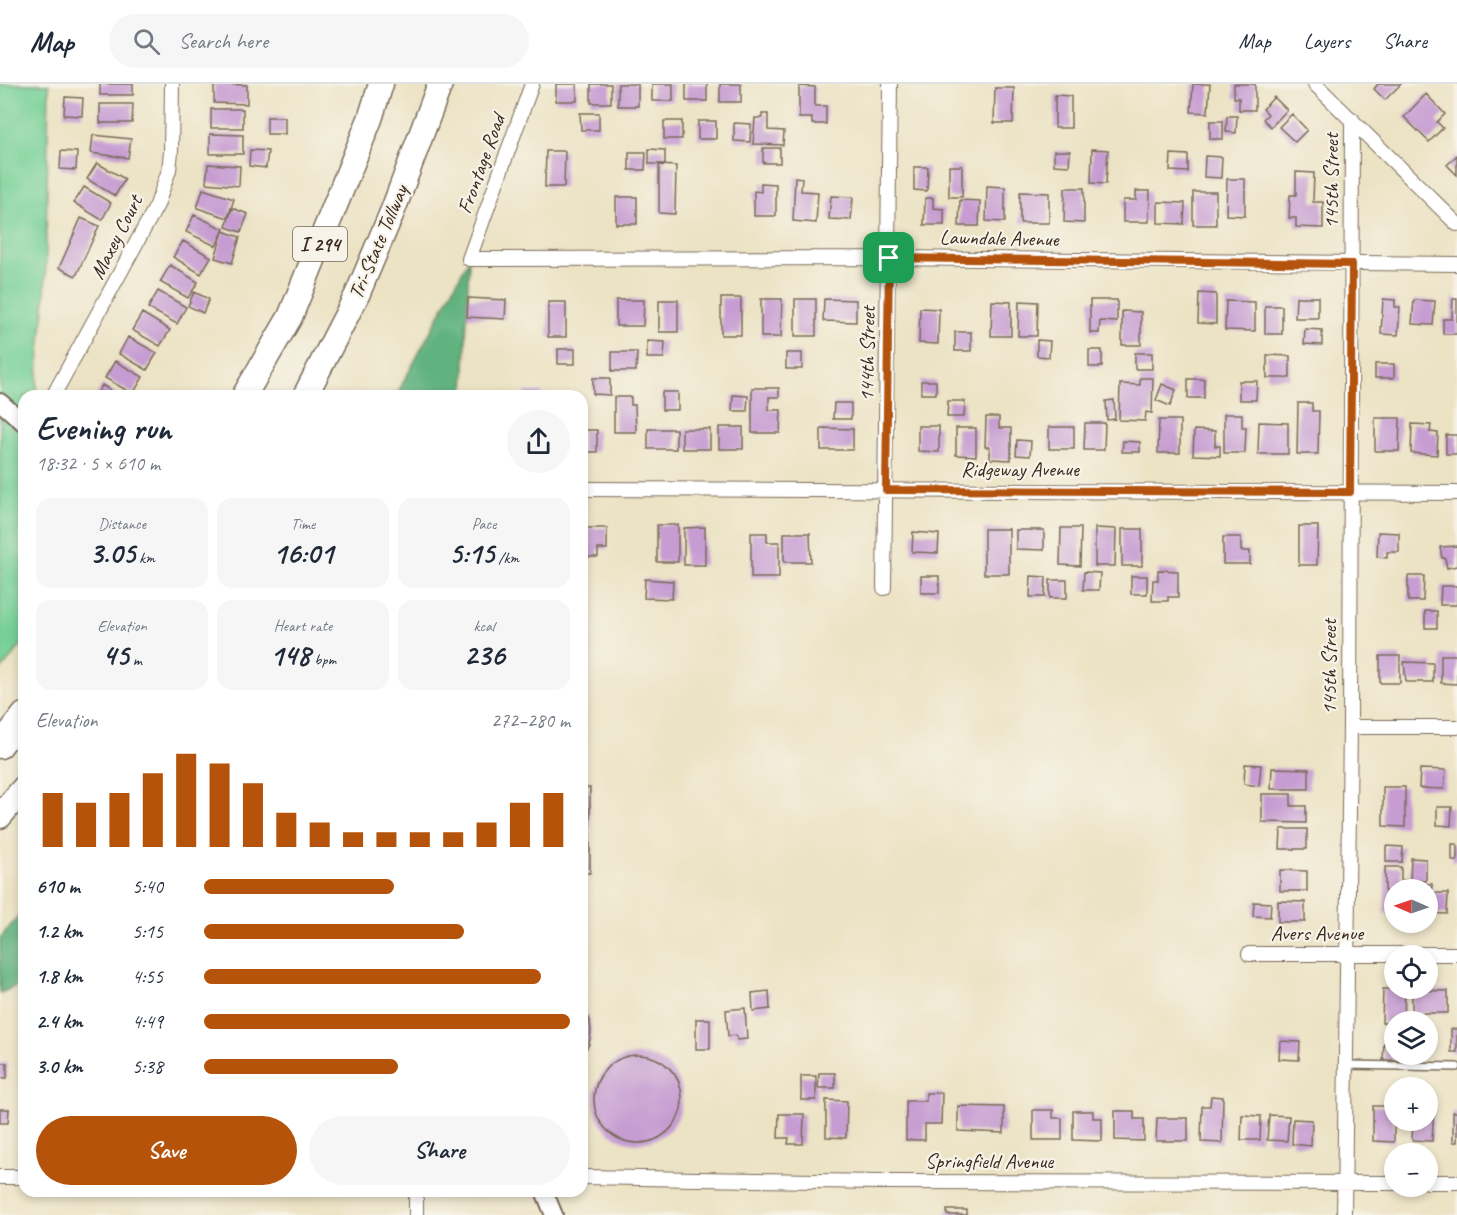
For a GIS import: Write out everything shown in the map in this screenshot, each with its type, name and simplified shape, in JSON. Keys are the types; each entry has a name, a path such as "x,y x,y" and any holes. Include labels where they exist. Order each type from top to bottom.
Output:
{"highway":[{"name":"I 294","path":"247,390 290,317 370,119 381,84"},
{"name":"Tri-State Tollway","path":"308,390 357,295 393,210 440,84"},
{"path":"0,746 18,723"},
{"path":"0,816 18,795"}],"street":[{"name":"Maxey Court","path":"56,390 157,206 169,170 172,84"},
{"name":"Frontage Road","path":"469,259 532,84"},
{"name":"144th Street","path":"884,588 890,84"},
{"path":"1316,84 1457,224"},
{"name":"145th Street","path":"1344,1215 1350,727 1352,119"},
{"name":"Lawndale Avenue","path":"469,259 889,258 1457,264"},
{"path":"0,402 18,418"},
{"name":"Ridgeway Avenue","path":"588,489 1457,493"},
{"path":"1350,727 1457,727"},
{"name":"Avers Avenue","path":"1249,954 1457,954"},
{"path":"0,1176 18,1177"},
{"name":"Springfield Avenue","path":"588,1177 879,1182 1384,1182"},
{"path":"1438,1182 1457,1182"},
{"path":"416,1197 416,1215"},
{"path":"546,1197 554,1215"}],"lane":[{"path":"1346,1065 1457,1066"}],"green space":[{"path":"0,84 49,84 45,296 37,390 18,390 18,649 0,671"},
{"path":"469,259 464,390 399,390"},
{"path":"18,917 18,986 0,993 0,938"}],"building":[{"path":"100,84 133,84 133,95 100,95"},
{"path":"214,84 247,85 247,104 214,103"},
{"path":"556,84 577,84 577,101 556,101"},
{"path":"591,84 611,84 611,103 591,103"},
{"path":"618,84 638,84 638,106 618,106"},
{"path":"652,84 673,84 673,101 652,101"},
{"path":"686,84 707,84 707,101 686,101"},
{"path":"720,84 741,84 741,102 720,102"},
{"path":"1193,84 1210,84 1208,113 1191,112"},
{"path":"1234,84 1255,84 1255,110 1239,110 1239,98 1234,98"},
{"path":"1378,84 1401,84 1385,100 1374,89"},
{"path":"799,86 815,87 815,106 826,106 826,124 812,124 812,118 799,118"},
{"path":"995,88 1014,88 1013,123 994,123"},
{"path":"1426,94 1445,114 1437,122 1443,128 1429,142 1404,117"},
{"path":"1055,95 1071,96 1071,128 1055,128"},
{"path":"65,97 83,98 82,116 64,115"},
{"path":"1274,97 1287,110 1271,127 1263,119 1268,114 1263,109"},
{"path":"100,104 133,104 132,123 100,123"},
{"path":"211,109 243,109 243,128 211,128"},
{"path":"580,113 599,113 599,130 581,130"},
{"path":"762,114 768,114 768,130 784,131 783,145 753,144 755,118 762,118"},
{"path":"1292,114 1307,130 1295,142 1279,127"},
{"path":"1227,116 1237,116 1236,133 1226,132"},
{"path":"267,117 285,117 285,134 267,134"},
{"path":"664,121 682,121 682,139 664,139"},
{"path":"698,121 716,121 716,139 698,139"},
{"path":"1210,121 1223,121 1223,139 1210,139"},
{"path":"734,123 751,124 750,142 734,141"},
{"path":"210,134 243,135 243,154 210,154"},
{"path":"93,135 131,139 128,158 91,153"},
{"path":"763,148 780,148 780,163 763,163"},
{"path":"649,149 665,150 665,164 649,164"},
{"path":"1092,149 1108,150 1106,184 1091,183"},
{"path":"250,150 268,151 266,168 249,166"},
{"path":"61,151 77,152 76,170 60,169"},
{"path":"546,151 565,151 564,187 545,187"},
{"path":"1054,151 1070,151 1069,166 1054,165"},
{"path":"629,152 646,152 645,170 629,170"},
{"path":"1171,154 1188,155 1188,172 1170,171"},
{"path":"1457,155 1457,175 1447,165"},
{"path":"1205,156 1222,157 1221,178 1204,177"},
{"path":"97,163 125,179 115,196 87,179"},
{"path":"208,164 240,166 239,186 206,183"},
{"path":"659,165 676,166 675,214 659,213"},
{"path":"949,166 962,166 962,197 949,197"},
{"path":"914,167 928,167 927,191 914,190"},
{"path":"1296,172 1314,173 1313,202 1323,202 1323,228 1296,227 1296,218 1289,218 1290,195 1296,195"},
{"path":"795,177 802,178 801,191 818,192 816,223 793,221"},
{"path":"1227,179 1245,179 1245,216 1226,215"},
{"path":"761,183 776,184 776,216 754,216 754,191 761,192"},
{"path":"987,186 1005,187 1005,222 986,221"},
{"path":"84,187 111,203 102,220 74,203"},
{"path":"1065,188 1084,188 1084,223 1064,222"},
{"path":"203,189 234,199 228,218 197,208"},
{"path":"1136,191 1150,191 1149,222 1123,222 1123,200 1136,200"},
{"path":"1020,192 1049,193 1049,223 1020,223"},
{"path":"1193,192 1216,192 1216,225 1193,225"},
{"path":"831,196 853,197 851,220 829,219"},
{"path":"616,197 637,197 637,224 616,224"},
{"path":"925,198 933,198 933,208 944,209 944,225 924,225"},
{"path":"960,200 980,201 979,226 959,226"},
{"path":"1158,202 1185,203 1184,224 1158,223"},
{"path":"232,208 248,214 241,232 226,227"},
{"path":"194,215 224,229 216,246 186,232"},
{"path":"81,218 99,226 76,276 59,268"},
{"path":"223,231 240,237 232,263 215,258"},
{"path":"183,241 211,257 201,274 173,257"},
{"path":"170,265 198,282 188,298 160,282"},
{"path":"158,291 186,307 177,324 148,308"},
{"path":"194,292 209,299 203,313 188,306"},
{"path":"1199,293 1216,294 1216,324 1198,323"},
{"path":"1296,297 1318,297 1318,318 1295,318"},
{"path":"468,298 506,300 505,319 467,317"},
{"path":"721,298 741,298 741,335 721,335"},
{"path":"761,299 782,299 781,337 761,337"},
{"path":"795,299 816,299 816,336 795,336"},
{"path":"824,299 856,300 856,322 823,321"},
{"path":"1383,299 1395,300 1395,307 1400,307 1398,335 1381,334"},
{"path":"1453,299 1457,299 1457,334 1443,334 1443,319 1452,319"},
{"path":"616,300 644,300 643,326 616,326"},
{"path":"659,300 678,300 678,332 659,332"},
{"path":"1090,300 1117,300 1117,322 1100,321 1099,333 1090,333"},
{"path":"1414,300 1435,301 1433,325 1412,324"},
{"path":"992,301 1011,302 1011,336 991,336"},
{"path":"1019,301 1038,302 1037,336 1018,336"},
{"path":"1226,301 1255,302 1255,331 1225,330"},
{"path":"548,302 566,302 566,337 548,337"},
{"path":"1265,306 1282,306 1282,334 1265,334"},
{"path":"920,308 939,309 938,344 919,343"},
{"path":"1122,311 1141,312 1141,345 1122,345"},
{"path":"142,313 170,330 160,346 132,330"},
{"path":"1305,329 1322,330 1322,345 1304,344"},
{"path":"955,332 971,332 971,351 955,351"},
{"path":"128,337 157,353 147,370 119,354"},
{"path":"1037,340 1050,341 1049,357 1037,356"},
{"path":"647,341 665,342 664,358 647,358"},
{"path":"558,349 575,349 575,364 558,364"},
{"path":"1089,350 1102,350 1102,367 1089,367"},
{"path":"612,352 637,352 636,371 612,371"},
{"path":"786,353 802,353 802,369 786,369"},
{"path":"1135,353 1152,353 1152,369 1135,369"},
{"path":"1267,355 1290,356 1290,378 1267,378"},
{"path":"115,361 143,377 135,390 126,390 105,378"},
{"path":"1375,364 1394,364 1394,378 1375,378"},
{"path":"593,378 610,378 610,395 593,394"},
{"path":"1140,378 1153,378 1152,413 1146,412 1145,421 1119,420 1120,384 1140,385"},
{"path":"1188,379 1204,379 1204,398 1188,398"},
{"path":"921,381 936,381 936,394 921,394"},
{"path":"1239,381 1257,381 1256,400 1239,400"},
{"path":"1162,384 1176,390 1170,406 1156,400"},
{"path":"102,385 110,390 99,390"},
{"path":"752,388 779,388 779,397 769,397 769,410 781,410 780,433 752,433"},
{"path":"662,392 678,392 678,410 662,410"},
{"path":"733,395 748,396 747,411 732,411"},
{"path":"614,397 631,397 631,405 635,405 636,432 614,432"},
{"path":"1114,400 1115,419 1107,420 1106,401"},
{"path":"948,401 965,401 964,417 947,417"},
{"path":"834,403 851,403 851,419 833,419"},
{"path":"1298,403 1312,403 1312,411 1319,411 1318,454 1297,454"},
{"path":"1224,414 1242,414 1242,427 1246,427 1245,453 1224,453"},
{"path":"986,417 999,417 999,428 1011,428 1011,460 990,459 990,447 985,447"},
{"path":"1375,418 1400,418 1399,451 1375,451"},
{"path":"1159,420 1180,420 1180,453 1158,453"},
{"path":"1259,422 1288,423 1288,454 1258,454"},
{"path":"1085,423 1105,423 1104,450 1084,450"},
{"path":"1412,424 1431,425 1430,432 1438,433 1437,455 1411,453"},
{"path":"918,426 939,426 939,452 918,451"},
{"path":"719,427 743,427 743,449 719,449"},
{"path":"1049,427 1074,427 1074,449 1049,449"},
{"path":"821,428 853,429 853,450 821,450"},
{"path":"956,428 976,428 976,456 956,455"},
{"path":"648,429 676,429 676,449 648,449"},
{"path":"682,429 710,429 710,449 682,449"},
{"path":"588,430 597,430 597,452 588,452"},
{"path":"1194,430 1215,431 1215,446 1220,446 1220,456 1193,455"},
{"path":"1446,435 1457,435 1457,454 1446,454"},
{"path":"1017,440 1031,441 1030,456 1016,455"},
{"path":"1123,441 1140,442 1140,452 1122,452"},
{"path":"657,525 678,525 678,562 657,562"},
{"path":"1299,526 1318,526 1317,565 1299,565"},
{"path":"705,527 705,565 684,565 684,528"},
{"path":"588,528 607,528 607,549 598,549 598,557 588,557"},
{"path":"1061,528 1081,528 1080,566 1060,565"},
{"path":"1095,528 1116,529 1115,566 1095,566"},
{"path":"984,529 1009,529 1009,574 984,574"},
{"path":"1122,529 1142,529 1142,566 1122,566"},
{"path":"1016,530 1044,530 1044,550 1016,549"},
{"path":"913,532 939,534 938,553 912,552"},
{"path":"1378,532 1399,533 1399,552 1387,552 1387,558 1377,557"},
{"path":"751,533 767,533 767,542 779,542 779,578 751,578"},
{"path":"784,533 810,533 811,562 784,562"},
{"path":"1223,537 1241,537 1241,551 1250,551 1250,564 1223,564"},
{"path":"1457,546 1457,566 1447,568 1440,547"},
{"path":"1158,570 1178,571 1178,597 1168,597 1168,601 1152,601 1153,580 1158,580"},
{"path":"1084,572 1100,573 1099,590 1083,590"},
{"path":"921,576 939,576 939,593 921,593"},
{"path":"1031,576 1046,577 1045,597 1030,597"},
{"path":"1131,576 1147,576 1147,594 1131,594"},
{"path":"1408,576 1424,576 1423,601 1408,601"},
{"path":"645,579 673,581 672,599 644,598"},
{"path":"1050,580 1067,580 1067,598 1050,598"},
{"path":"1441,586 1457,586 1457,605 1440,605"},
{"path":"1425,611 1437,611 1437,628 1425,628"},
{"path":"1441,655 1457,655 1457,684 1441,683"},
{"path":"1380,656 1400,656 1400,683 1380,683"},
{"path":"1404,662 1433,663 1433,682 1406,682"},
{"path":"1245,764 1261,765 1259,786 1244,784"},
{"path":"1272,768 1309,769 1309,789 1271,789"},
{"path":"1420,769 1446,770 1444,789 1419,788"},
{"path":"1383,787 1405,787 1405,827 1383,826"},
{"path":"588,788 590,788 590,873 588,873"},
{"path":"1262,794 1291,794 1291,806 1306,806 1306,823 1262,822"},
{"path":"1437,807 1452,807 1451,826 1437,825"},
{"path":"1281,829 1307,829 1307,849 1280,849"},
{"path":"1452,844 1457,844 1457,861 1452,861"},
{"path":"1386,846 1403,847 1402,862 1386,862"},
{"path":"1411,858 1426,859 1426,879 1410,879"},
{"path":"1385,867 1401,867 1401,879 1385,879"},
{"path":"1280,870 1307,871 1307,891 1280,891"},
{"path":"1438,893 1448,893 1447,914 1438,914"},
{"path":"1278,901 1305,902 1305,922 1278,922"},
{"path":"1254,902 1271,903 1270,917 1253,916"},
{"path":"1384,989 1384,999 1405,999 1404,1011 1384,1011 1384,1023 1382,1023"},
{"path":"769,991 770,1009 753,1011 752,993"},
{"path":"1438,991 1448,991 1448,1013 1412,1011 1412,999 1438,999"},
{"path":"745,1008 747,1039 737,1040 736,1035 728,1036 726,1010"},
{"path":"588,1017 591,1032 588,1046"},
{"path":"696,1019 710,1019 710,1049 696,1049"},
{"path":"1451,1029 1457,1029 1457,1052 1451,1052"},
{"path":"1280,1041 1300,1042 1299,1060 1279,1059"},
{"path":"638,1055 663,1062 675,1074 682,1099 675,1124 663,1136 638,1143 613,1136 601,1124 594,1099 601,1074 613,1062"},
{"path":"0,1063 7,1063 7,1078 0,1078"},
{"path":"819,1073 835,1073 835,1088 818,1088"},
{"path":"801,1076 816,1076 816,1100 801,1100"},
{"path":"926,1093 942,1093 941,1124 925,1124 925,1140 906,1140 906,1101 926,1101"},
{"path":"1211,1096 1223,1097 1222,1143 1201,1142 1202,1106 1210,1106"},
{"path":"826,1100 847,1101 846,1138 826,1137"},
{"path":"958,1106 1004,1107 1004,1133 958,1131"},
{"path":"1373,1106 1384,1106 1384,1131 1394,1131 1394,1142 1373,1141"},
{"path":"0,1109 9,1109 8,1123 0,1123"},
{"path":"1033,1110 1053,1110 1053,1118 1062,1118 1062,1140 1033,1140"},
{"path":"1073,1111 1093,1111 1093,1118 1102,1118 1102,1141 1073,1140"},
{"path":"1115,1111 1134,1111 1134,1119 1144,1119 1144,1141 1115,1140"},
{"path":"1453,1112 1457,1112 1457,1142 1453,1142"},
{"path":"779,1114 804,1114 803,1144 788,1144 789,1138 778,1138"},
{"path":"1242,1115 1261,1116 1260,1140 1241,1140"},
{"path":"1269,1115 1289,1116 1287,1141 1267,1140"},
{"path":"1157,1118 1188,1118 1188,1141 1156,1141"},
{"path":"1293,1119 1312,1120 1311,1146 1292,1144"},
{"path":"1412,1131 1433,1131 1432,1141 1412,1140"},
{"path":"947,1210 967,1210 967,1215 947,1215"}],"route":[{"path":"889,258 1352,264 1350,492 886,490 889,258"}]}
